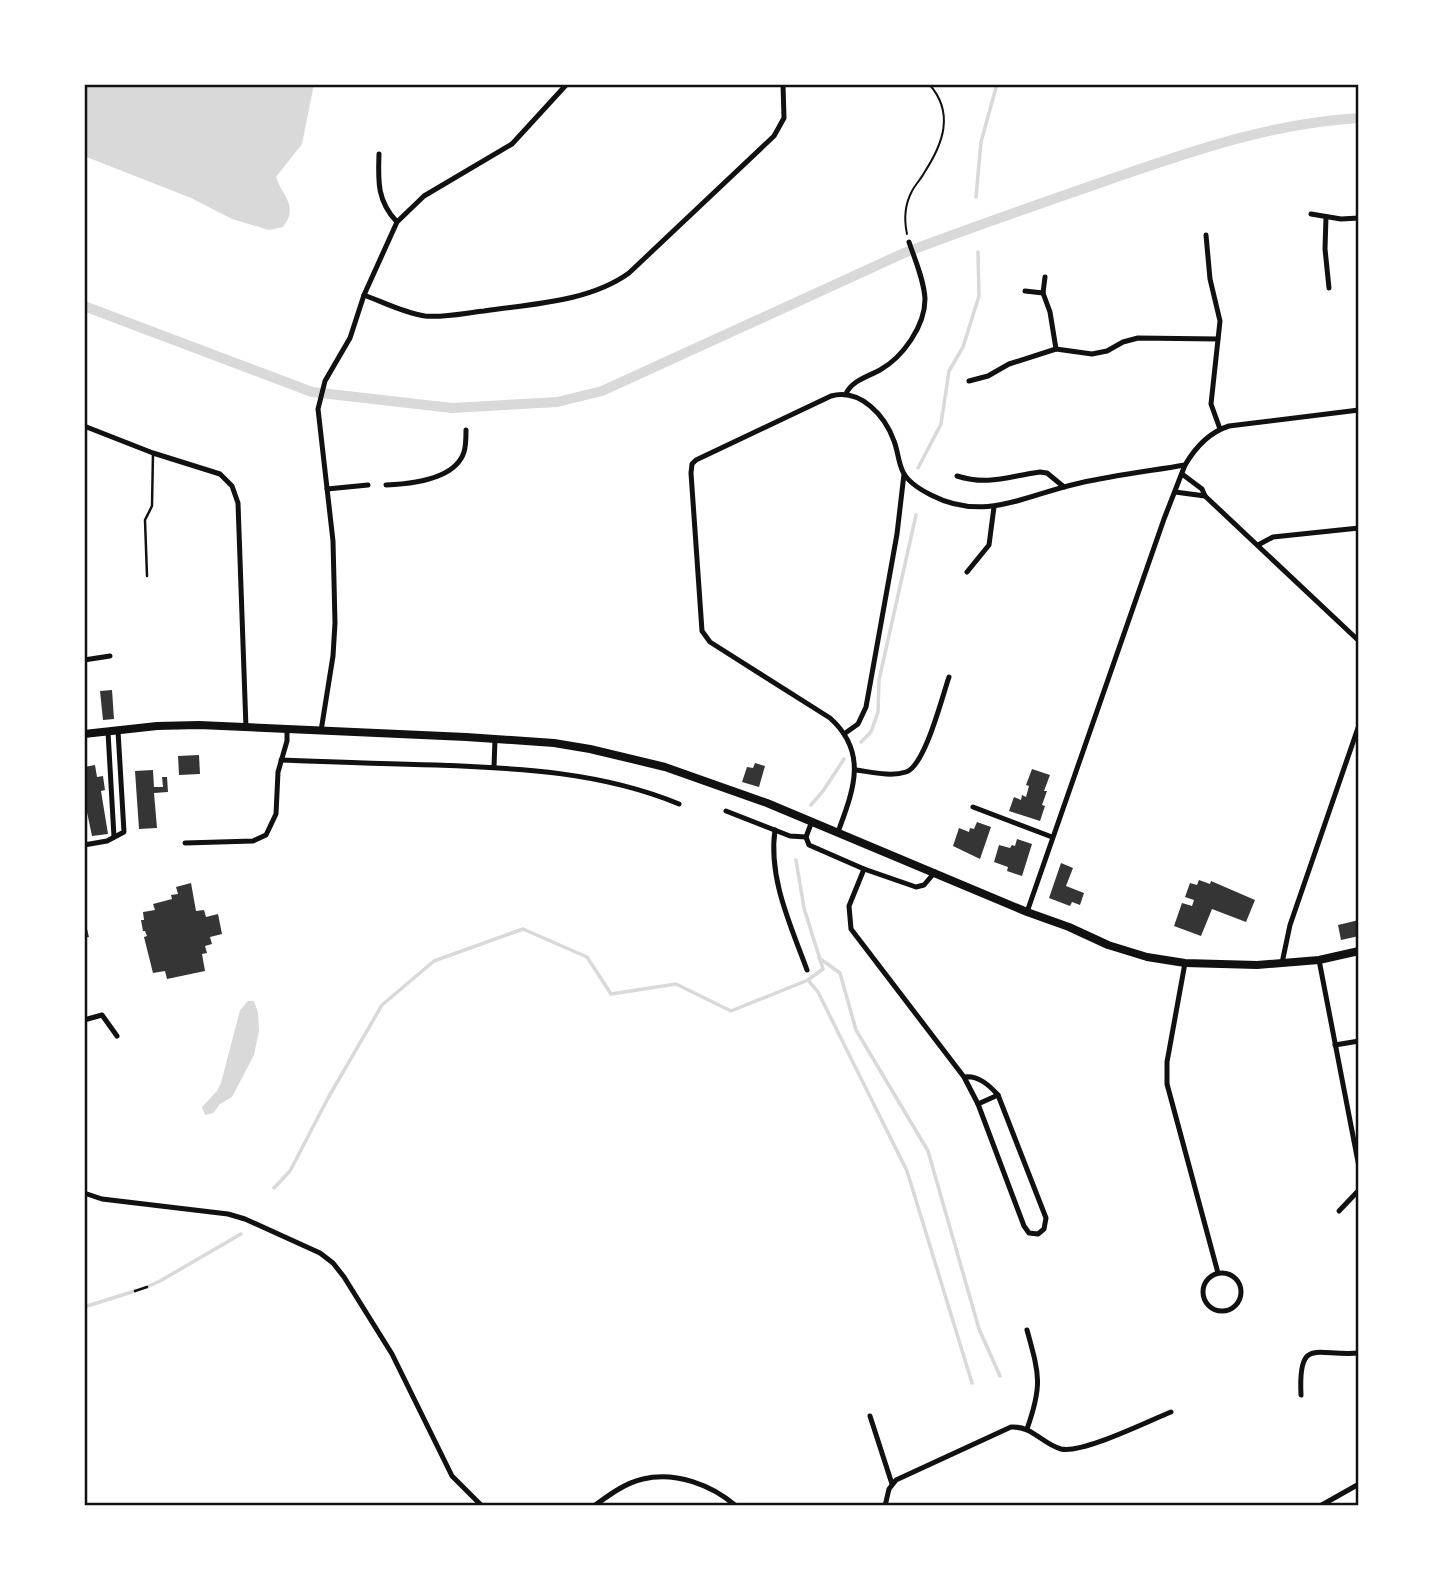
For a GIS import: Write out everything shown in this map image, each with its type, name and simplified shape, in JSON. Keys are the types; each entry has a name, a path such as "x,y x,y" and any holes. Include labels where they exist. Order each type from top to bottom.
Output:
{"main road":[{"path":"84,734 176,726 246,727 572,745 665,767 812,821 1108,945 1147,957 1185,963 1257,965 1319,960 1359,951"}],"street":[{"path":"321,731 332,667 335,624 333,541 318,406 325,381 350,338 364,295 397,222 424,196 512,144 567,84"},
{"path":"364,295 415,314 437,316 539,303 590,292 614,283 629,273 775,136 784,118 783,84"},
{"path":"379,154 379,195 384,207 397,222"},
{"path":"1311,214 1359,218"},
{"path":"1326,217 1325,249 1329,288"},
{"path":"1206,235 1211,288 1219,313 1219,339 1211,404 1220,429"},
{"path":"846,394 852,385 888,365 908,344 924,305 919,274 909,242"},
{"path":"1045,277 1043,293 1056,349"},
{"path":"1025,291 1043,293"},
{"path":"969,382 988,376 1009,364 1056,349 1099,353 1130,340 1154,337 1219,339"},
{"path":"838,832 852,794 856,770 855,760 844,734 830,718 709,642 704,635 691,470 692,464 698,458 831,396 846,394 865,401 879,415 893,438 904,474 897,534 866,707 858,724 844,734"},
{"path":"1027,912 1185,465 1198,446 1220,429 1241,424 1359,410"},
{"path":"85,426 153,453 220,474 233,485 238,503 246,727"},
{"path":"386,485 436,477 454,467 464,453 466,430"},
{"path":"904,474 912,483 931,495 950,503 994,508 1063,487 1185,465"},
{"path":"957,476 988,482 1040,472 1047,473 1063,487"},
{"path":"1182,474 1202,489 1205,496 1359,640"},
{"path":"327,489 368,485"},
{"path":"1175,492 1205,496"},
{"path":"967,572 989,545 994,508"},
{"path":"1258,545 1273,537 1359,528"},
{"path":"84,660 110,656"},
{"path":"856,770 897,774 913,768 924,749 949,677"},
{"path":"1282,963 1290,925 1359,725"},
{"path":"185,843 248,842 266,835 276,814 287,729"},
{"path":"84,845 107,841 124,832 118,730"},
{"path":"108,732 114,836"},
{"path":"494,767 495,739"},
{"path":"281,760 494,767 589,777 629,786 679,804"},
{"path":"972,807 1052,836"},
{"path":"726,811 790,836 806,837"},
{"path":"806,837 812,821"},
{"path":"775,830 772,853 776,879 807,970"},
{"path":"806,837 812,847 916,887 924,885 935,872"},
{"path":"864,869 849,906 851,929 964,1077 978,1104 1024,1226 1029,1233 1038,1234 1044,1229 1046,1218 998,1096 986,1084 973,1077 964,1077"},
{"path":"1319,960 1359,1167"},
{"path":"1185,963 1167,1062 1167,1084 1218,1273"},
{"path":"84,1020 102,1015 117,1036"},
{"path":"1335,1045 1359,1041"},
{"path":"978,1104 998,1096"},
{"path":"1339,1211 1359,1190"},
{"path":"84,1194 102,1199 228,1214 245,1219 320,1254 333,1263 392,1354 452,1476 482,1506"},
{"path":"1218,1273 1227,1273 1234,1277 1241,1292 1234,1307 1226,1310 1209,1306 1203,1291 1205,1283 1218,1273"},
{"path":"1027,1330 1039,1378 1037,1396 1027,1429"},
{"path":"1301,1395 1300,1370 1308,1354 1359,1353"},
{"path":"892,1484 1012,1427 1027,1429 1055,1446 1071,1450 1088,1446 1171,1412"},
{"path":"870,1416 892,1484 885,1506"},
{"path":"596,1506 625,1485 655,1477 706,1485 736,1506"},
{"path":"1320,1506 1359,1484"}],"lane":[{"path":"84,444 85,426"},
{"path":"147,576 145,520 152,506 153,453"},
{"path":"135,1291 147,1287"}],"path":[{"path":"909,242 905,224 911,193 930,164 942,140 945,127 942,103 929,84"}],"shaded area":[{"path":"84,84 314,84 302,144 276,177 290,207 283,227 269,230 232,219 191,198 84,156"},
{"path":"248,1001 254,1001 258,1013 259,1031 254,1055 232,1097 220,1104 213,1113 205,1115 202,1107 221,1083 240,1010"}],"building":[{"path":"112,690 114,719 103,720 100,691"},
{"path":"199,755 200,774 179,775 178,756"},
{"path":"755,763 765,766 759,787 742,782 747,767 753,768"},
{"path":"95,765 97,777 103,776 105,790 101,791 108,834 92,836 84,798 84,767"},
{"path":"1032,769 1050,775 1044,791 1047,791 1040,821 1009,811 1014,797 1021,800 1022,795 1026,797 1029,786 1026,785"},
{"path":"153,770 154,787 163,787 162,777 167,777 168,792 154,793 157,828 139,829 135,771"},
{"path":"977,822 991,827 980,859 953,846 959,828 969,832"},
{"path":"1017,839 1032,844 1022,876 1007,871 1008,867 994,862 999,845 1010,848 1015,846"},
{"path":"1061,863 1073,868 1066,886 1084,893 1080,905 1072,902 1070,906 1049,898"},
{"path":"1199,880 1210,884 1211,881 1255,900 1246,922 1212,909 1201,936 1174,926 1182,903 1192,906 1194,900 1185,897 1190,883 1197,885"},
{"path":"191,883 196,911 204,910 206,917 218,914 222,934 210,937 212,944 205,946 207,953 202,954 205,971 167,979 165,971 153,973 144,937 147,936 141,920 144,920 143,912 155,910 153,904 172,899 171,895 178,894 176,887"},
{"path":"84,917 89,937 84,938"},
{"path":"1359,920 1359,936 1341,940 1338,925"}],"waterway":[{"path":"976,197 981,142 997,84"},
{"path":"84,306 312,392 452,408 557,402 602,391 904,253 1007,215 1172,158 1233,140 1295,126 1359,118"},
{"path":"918,468 941,424 949,371 963,347 979,296 978,252"},
{"path":"861,742 871,732 878,712 879,680 916,515"},
{"path":"811,805 844,759"},
{"path":"274,1188 290,1171 328,1098 382,1005 434,961 523,929 587,957 611,994 676,984 731,1011 808,980 823,969 804,908 796,860"},
{"path":"819,958 840,973 856,1030 928,1151 979,1329 1000,1376"},
{"path":"808,980 818,992 907,1171 972,1383"},
{"path":"147,1287 241,1234"},
{"path":"84,1307 135,1291"}]}
